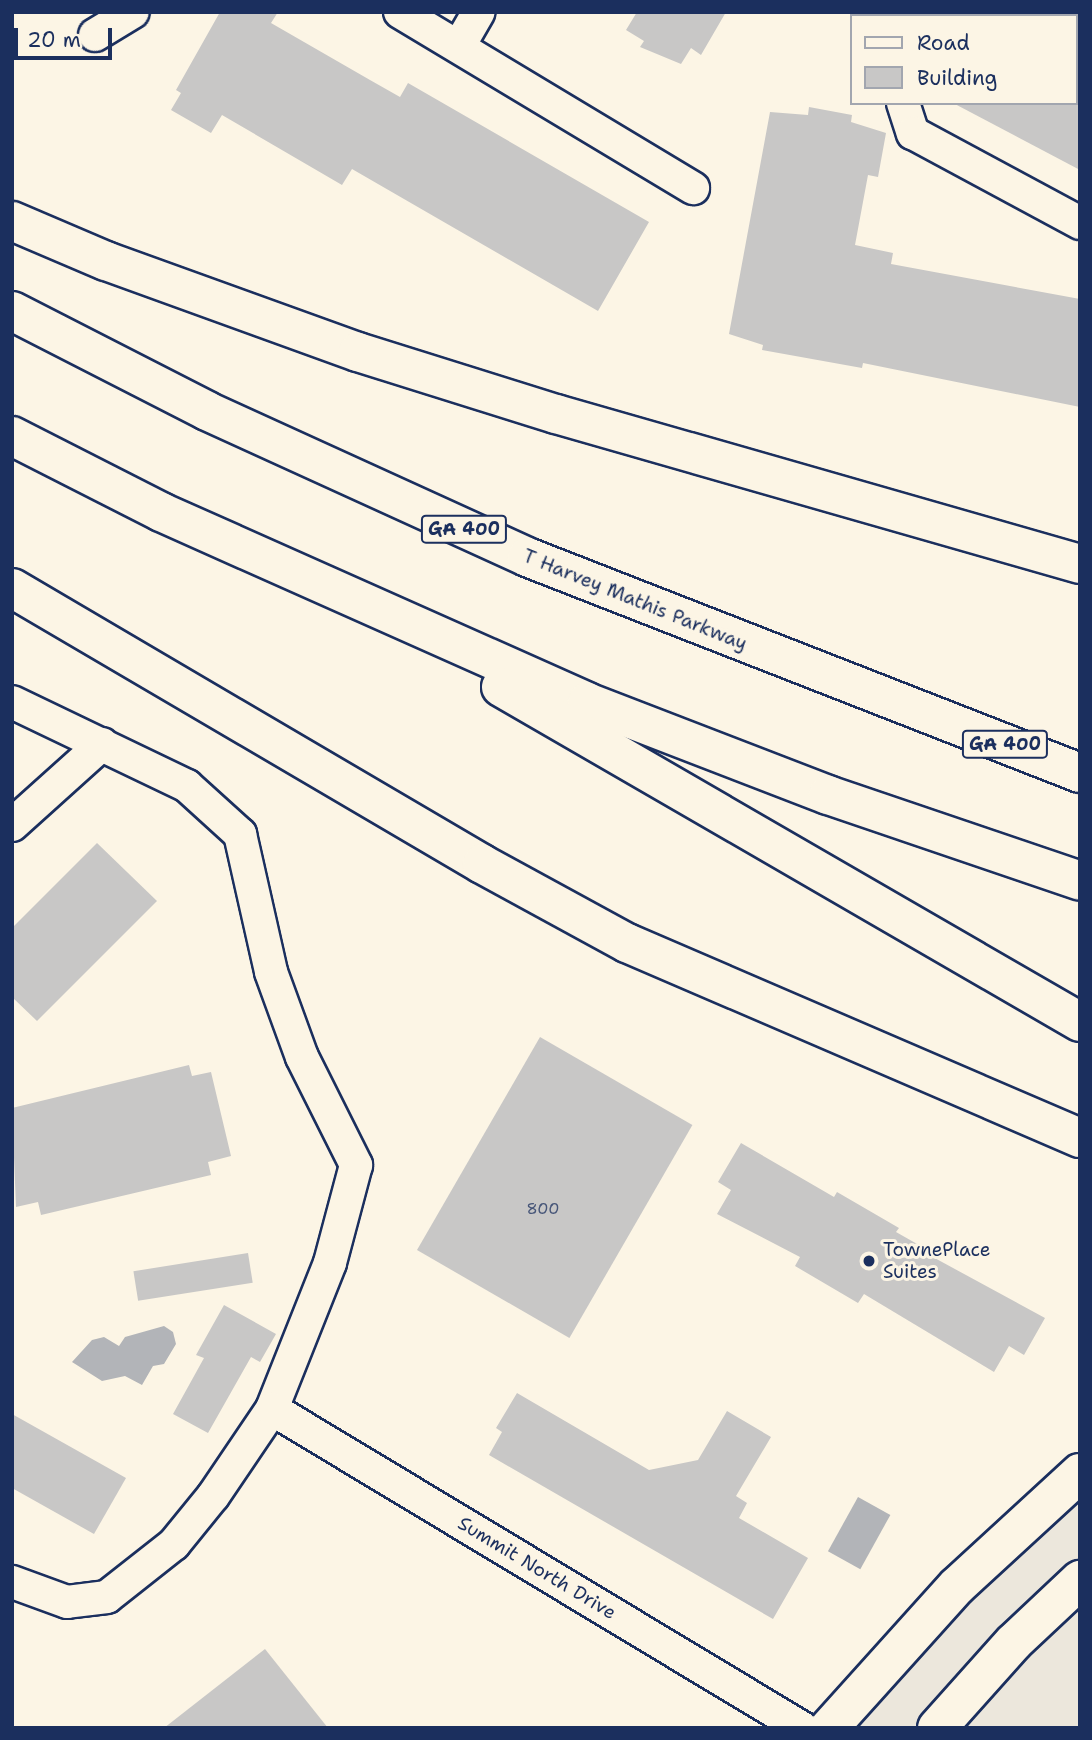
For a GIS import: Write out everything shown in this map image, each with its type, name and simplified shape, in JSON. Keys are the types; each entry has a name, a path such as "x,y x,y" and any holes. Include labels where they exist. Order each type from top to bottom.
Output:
{"main road":[{"path":"12,221 106,261 358,352 556,414 1080,564"},
{"name":"T Harvey Mathis Parkway","path":"12,311 207,411 527,557 1080,773"},
{"path":"12,436 161,512 351,600 651,726 828,794 1080,881"},
{"path":"12,588 482,864 627,943 1080,1138"},
{"path":"351,600 1080,1021"},
{"path":"930,715 1080,751"},
{"path":"829,1728 957,1586 1080,1473"},
{"path":"937,1728 1014,1642 1080,1580"}],"street":[{"path":"95,35 133,12"},
{"path":"400,12 693,188"},
{"path":"459,46 479,12"},
{"path":"904,105 913,133 1080,223"},
{"path":"12,702 187,786 240,834 271,972 302,1058 356,1165 330,1263 272,1409 213,1496 174,1544 107,1597 67,1602 12,1582"},
{"path":"12,825 102,744"},
{"name":"Summit North Drive","path":"272,1409 802,1728"}],"shaded area":[{"path":"164,1326 173,1332 176,1344 164,1364 153,1366 142,1385 125,1376 102,1381 72,1362 92,1340 104,1337 119,1346 125,1337"},
{"path":"1080,1471 1080,1728 857,1728 1067,1484"},
{"path":"858,1497 890,1515 860,1569 828,1551"}],"building":[{"path":"220,12 278,12 271,23 400,97 408,83 649,222 598,311 352,169 342,185 222,115 211,133 171,110 181,93 176,90"},
{"path":"637,12 726,12 701,55 691,48 681,64 640,47 644,41 626,30"},
{"path":"1080,103 1080,170 957,105"},
{"path":"809,107 852,115 851,122 886,133 878,177 868,175 855,245 893,253 891,264 1080,299 1080,407 863,363 862,368 762,350 763,345 729,334 770,112 808,115"},
{"path":"97,843 157,901 37,1021 12,997 12,928"},
{"path":"540,1037 692,1125 569,1338 417,1250"},
{"path":"189,1065 192,1076 211,1072 231,1156 208,1162 211,1175 41,1215 38,1202 16,1207 12,1108"},
{"name":"TownePlace Suites","path":"741,1143 834,1197 837,1192 899,1228 896,1232 933,1253 931,1256 1045,1318 1024,1355 1009,1346 994,1372 864,1294 858,1303 795,1266 800,1257 717,1214 731,1190 718,1182"},
{"path":"248,1253 253,1283 138,1301 133,1271"},
{"path":"224,1305 276,1334 260,1362 251,1357 208,1433 173,1414 204,1358 196,1355"},
{"path":"517,1393 649,1470 698,1460 727,1411 771,1437 736,1496 747,1503 739,1518 808,1558 773,1619 489,1455 502,1432 496,1428"},
{"path":"12,1414 126,1478 94,1534 12,1488"},
{"path":"265,1649 328,1728 164,1728"}],"place":[{"name":"TownePlace Suites","path":"869,1261"}]}
